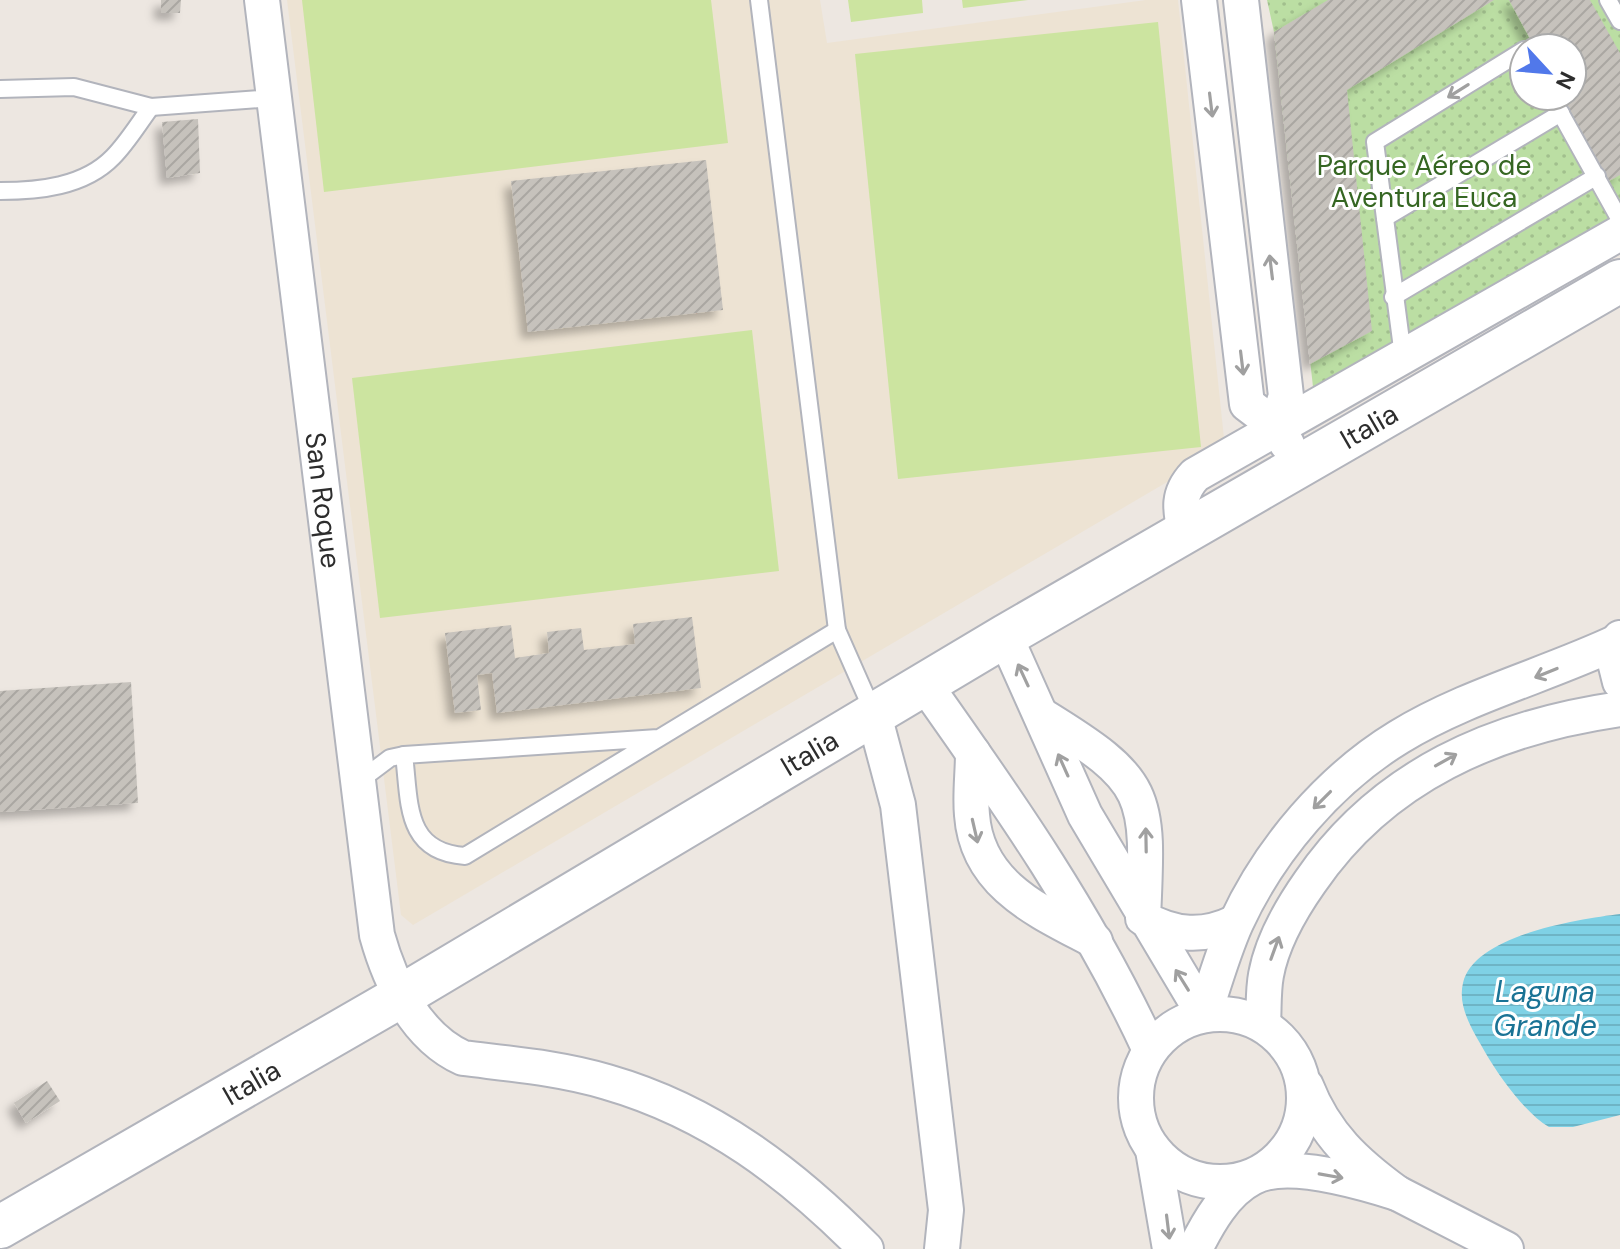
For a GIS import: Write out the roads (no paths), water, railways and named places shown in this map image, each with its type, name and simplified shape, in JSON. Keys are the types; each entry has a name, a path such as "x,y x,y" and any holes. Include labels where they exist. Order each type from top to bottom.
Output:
{"street":[{"name":"San Roque","path":"262,0 357,783 377,935 384,959 415,1019 430,1037 463,1058 607,1081 701,1119 781,1170 866,1249"},
{"path":"1199,0 1247,404 1276,426 1301,465"},
{"path":"1241,0 1286,396 1276,426"},
{"path":"1207,65 1223,60 1248,63"},
{"path":"1185,533 1179,503 1183,488 1195,475 1276,426 1620,233"},
{"name":"Italia","path":"0,1227 403,995 926,686 1005,636 1620,281"},
{"path":"1005,636 1085,815 1143,918 1204,1015"},
{"path":"1619,640 1614,658 1620,682"},
{"path":"1204,1015 1236,922 1276,855 1314,808 1354,769 1400,736 1619,640"},
{"path":"926,686 1038,845 1113,970 1150,1050"},
{"path":"1263,1024 1266,976 1275,944 1299,896 1333,848 1369,812 1415,777 1463,751 1569,717 1620,709"},
{"path":"874,715 898,805 946,1210 942,1249"},
{"path":"1041,715 1110,759 1132,786 1146,827 1143,918"},
{"path":"973,753 972,816 978,844 994,875 1026,904 1096,942"},
{"path":"1143,918 1160,928 1199,934 1236,922"},
{"path":"1397,1193 1337,1145 1316,1112 1300,1069 1279,1036 1263,1024 1234,1015 1204,1015 1165,1034 1150,1050 1139,1074 1135,1101 1140,1127 1153,1150 1173,1169 1198,1181 1226,1183 1253,1176 1314,1173 1363,1182 1397,1193 1506,1249"},
{"path":"1195,1249 1228,1196 1275,1163 1292,1144 1302,1120 1305,1095 1300,1069"},
{"path":"1153,1150 1170,1249"}],"lane":[{"path":"759,0 837,630 874,715"},
{"path":"1608,0 1620,21"},
{"path":"1403,356 1375,142 1508,60"},
{"path":"0,89 74,87 151,107 273,98"},
{"path":"0,191 33,191 69,184 111,159 151,107"},
{"path":"1385,218 1561,113 1620,220"},
{"path":"1393,297 1597,176"},
{"path":"404,755 413,822 420,838 446,855 465,856 837,630"},
{"path":"357,783 382,762 404,755 658,738"}],"water":[{"name":"Laguna Grande","path":"1620,914 1620,1115 1573,1127 1549,1127 1522,1103 1485,1052 1464,1011 1463,983 1471,966 1507,941 1555,925"}],"park label":[{"name":"Parque Aéreo de Aventura Euca","path":"1424,181"}]}
